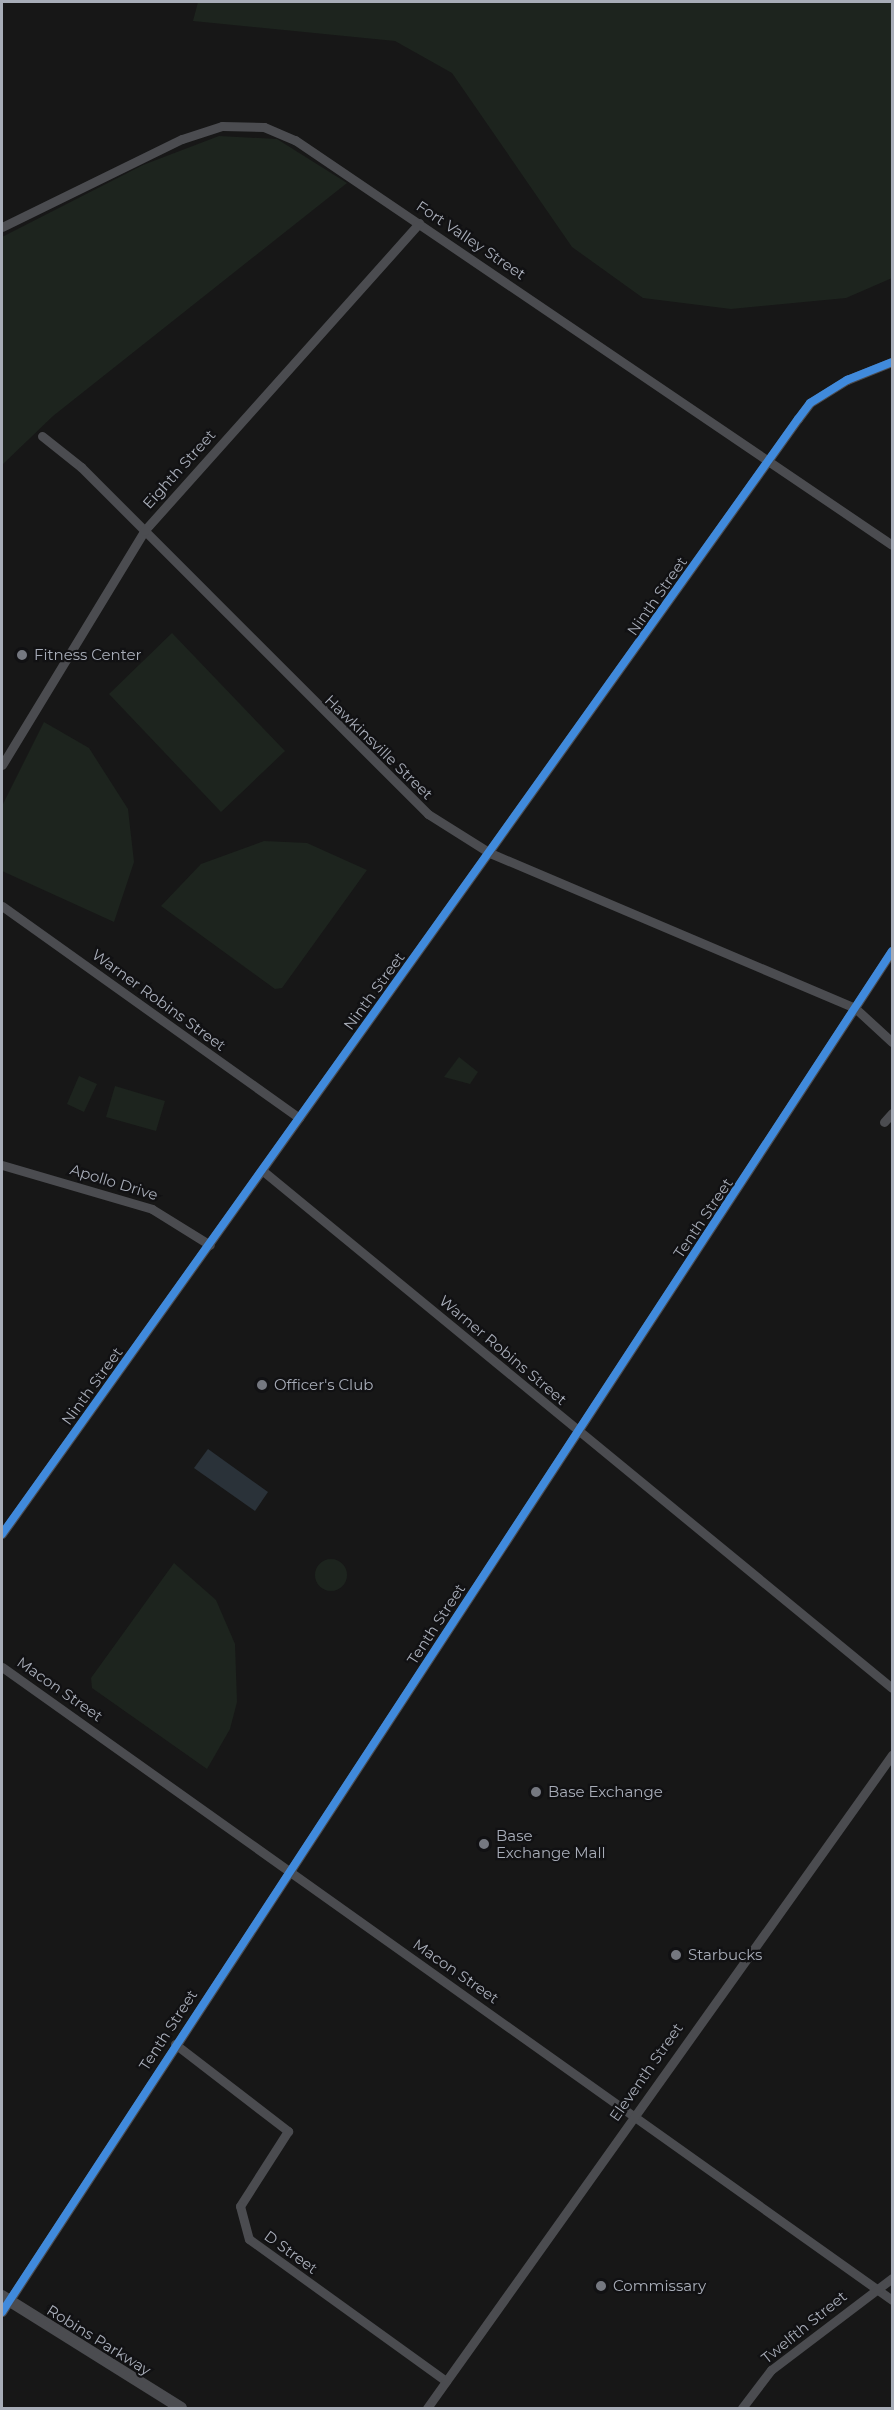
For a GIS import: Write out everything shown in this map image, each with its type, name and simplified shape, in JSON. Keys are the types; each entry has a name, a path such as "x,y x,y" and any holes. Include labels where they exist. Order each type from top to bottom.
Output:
{"street":[{"name":"Fort Valley Street","path":"2,227 182,139 240,125 295,140 892,545"},
{"name":"Eighth Street","path":"2,765 144,531 419,223"},
{"name":"Ninth Street","path":"2,1534 810,403 892,362"},
{"name":"Hawkinsville Street","path":"42,436 144,531 404,795 490,853 855,1008 892,1042"},
{"name":"Warner Robins Street","path":"2,906 299,1118"},
{"name":"Tenth Street","path":"2,2312 5,2298 579,1431 892,951"},
{"path":"884,1122 892,1113"},
{"name":"Apollo Drive","path":"2,1165 152,1209 210,1245"},
{"name":"Warner Robins Street","path":"263,1171 892,1688"},
{"name":"Macon Street","path":"2,1667 892,2300"},
{"name":"Eleventh Street","path":"427,2409 892,1755"},
{"name":"D Street","path":"175,2044 288,2131 240,2206 249,2239 446,2381"},
{"name":"Twelfth Street","path":"742,2409 771,2370 875,2288 892,2278"},
{"name":"Robins Parkway","path":"5,2298 181,2409"}],"shaded area":[{"path":"198,2 892,2 892,278 846,298 731,309 643,298 572,247 452,73 395,41 193,21"},
{"path":"219,136 277,139 347,183 53,416 2,465 2,237 143,165"},
{"path":"172,633 285,751 221,812 109,694"},
{"path":"44,722 89,748 128,809 134,862 114,922 2,871 2,806"},
{"path":"264,841 307,843 367,870 282,988 275,989 161,906 201,864"},
{"path":"459,1057 478,1072 470,1084 444,1077"},
{"path":"79,1076 97,1084 84,1112 67,1104"},
{"path":"115,1086 165,1101 156,1131 106,1117"},
{"path":"208,1449 268,1492 255,1511 194,1468"},
{"path":"331,1559 343,1563 347,1575 343,1587 331,1591 319,1587 315,1575 319,1563"},
{"path":"174,1563 216,1600 235,1644 237,1702 230,1729 207,1769 92,1688 91,1678"}],"cycle path":[{"path":"2,1534 810,403 847,380 892,362"},
{"path":"2,2312 892,951"}],"place":[{"name":"Fitness Center","path":"22,655"},
{"name":"Officer's Club","path":"262,1385"},
{"name":"Base Exchange","path":"536,1792"},
{"name":"Base Exchange Mall","path":"484,1844"},
{"name":"Starbucks","path":"676,1955"},
{"name":"Commissary","path":"601,2286"}]}
